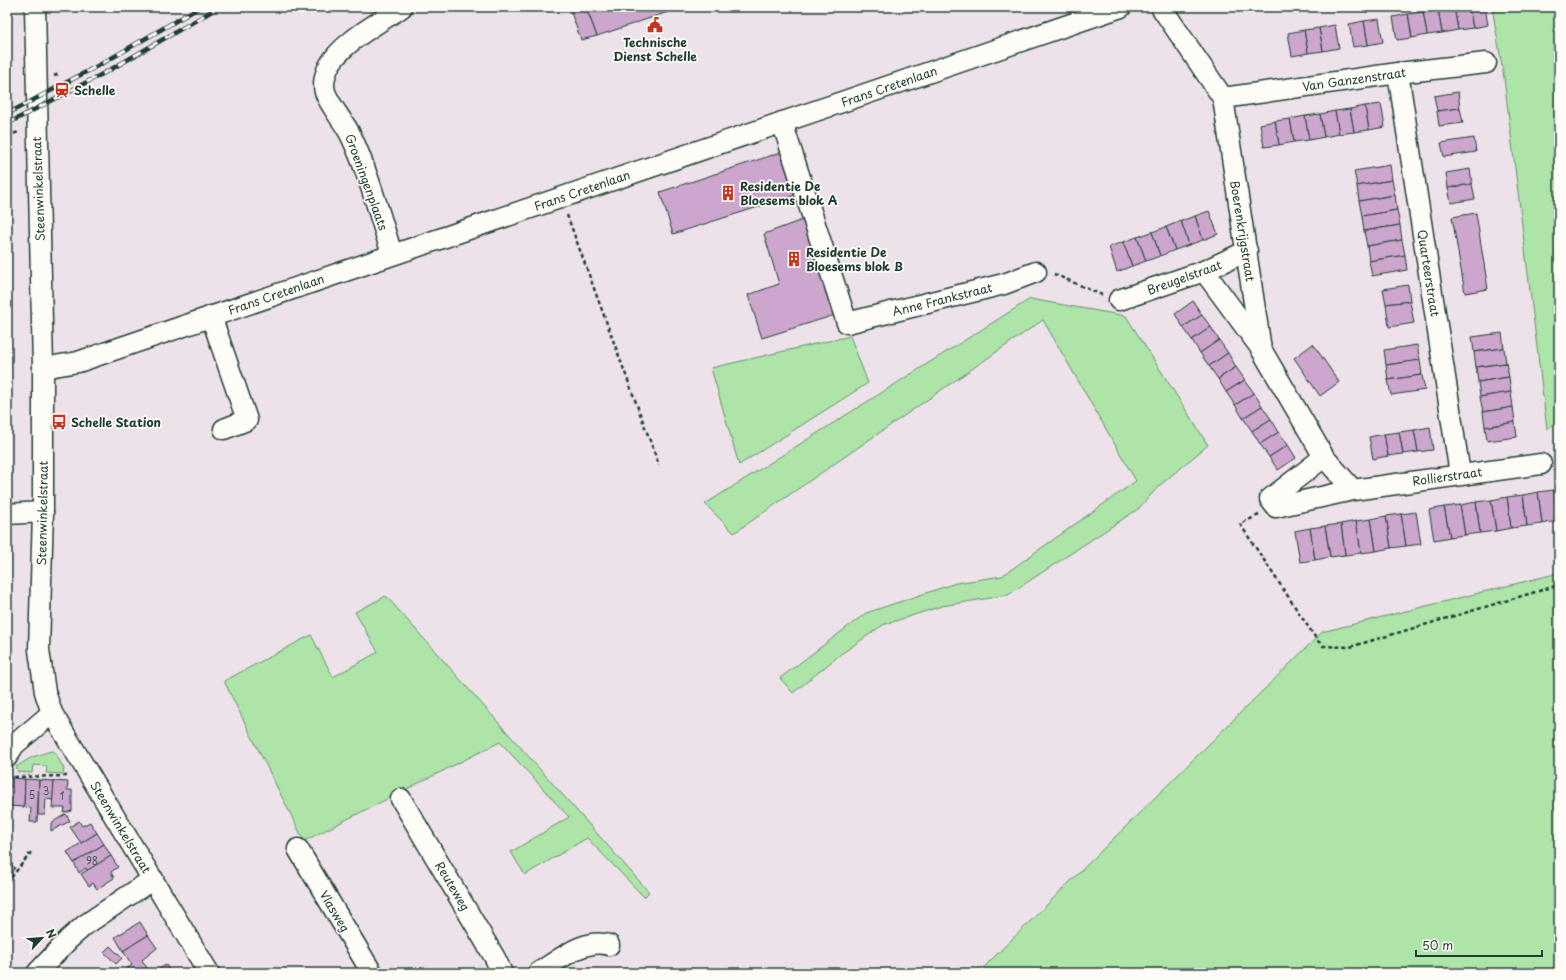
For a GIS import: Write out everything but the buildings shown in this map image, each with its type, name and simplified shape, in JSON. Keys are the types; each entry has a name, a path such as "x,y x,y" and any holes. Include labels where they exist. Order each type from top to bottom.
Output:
{"street":[{"name":"Steenwinkelstraat","path":"35,7 36,122 42,368 43,512 39,650 45,692 52,713 209,973"},
{"name":"Groeningenplaats","path":"392,254 356,147 344,123 329,101 325,91 324,79 327,70 337,55 402,7"},
{"name":"Frans Cretenlaan","path":"42,368 78,362 1121,7"},
{"name":"Boerenkrijgstraat","path":"1161,7 1222,98 1247,251 1261,349 1324,457 1353,490"},
{"name":"Van Ganzenstraat","path":"1222,98 1398,73 1486,63"},
{"name":"Quarteerstraat","path":"1398,73 1460,474"},
{"name":"Anne Frankstraat","path":"782,122 847,323 1004,284 1036,272"},
{"name":"Breugelstraat","path":"1119,300 1204,271 1247,251"},
{"path":"1204,271 1261,349"},
{"path":"211,316 247,420 224,429"},
{"path":"1276,507 1270,499 1324,457"},
{"name":"Rollierstraat","path":"1276,507 1353,490 1541,464"},
{"path":"7,514 43,512"},
{"path":"7,756 14,746 52,713"},
{"name":"Reuteweg","path":"401,799 496,958 502,973"},
{"name":"Vlasweg","path":"298,848 372,973"},
{"path":"37,973 69,939 85,925 153,879"},
{"path":"538,973 589,944 602,943 609,945"}],"path":[{"path":"560,198 659,465"},
{"path":"1036,272 1045,270 1112,299 1119,300"},
{"path":"1276,507 1240,524 1317,640 1323,646 1350,647 1559,584"},
{"path":"7,777 90,776"},
{"path":"7,882 32,851"}],"green space":[{"path":"1492,7 1559,7 1559,421 1547,429 1504,78"},
{"path":"1030,299 1126,316 1208,445 1159,486 1138,509 1008,595 942,606 883,625 841,654 793,693 780,678 866,613 956,583 1002,576 1136,481 1043,320 734,533 705,504"},
{"path":"850,336 868,383 739,465 711,368"},
{"path":"1559,573 1559,973 978,973 1322,632"},
{"path":"386,596 649,892 644,897 587,838 525,875 511,852 569,817 500,742 304,841 224,681 311,635 333,677 378,652 355,612"},
{"path":"51,751 55,752 64,769 63,774 46,773 47,766 33,765 32,773 18,772 16,767 32,757"}],"railway":[{"path":"7,114 103,63 200,7"},
{"path":"7,124 108,71 219,7"}],"place":[{"name":"Technische Dienst Schelle","path":"655,25"},
{"name":"Schelle","path":"62,90"},
{"name":"Residentie De Bloesems blok A","path":"728,193"},
{"name":"Residentie De Bloesems blok B","path":"794,259"},
{"name":"Schelle Station","path":"59,422"}]}
